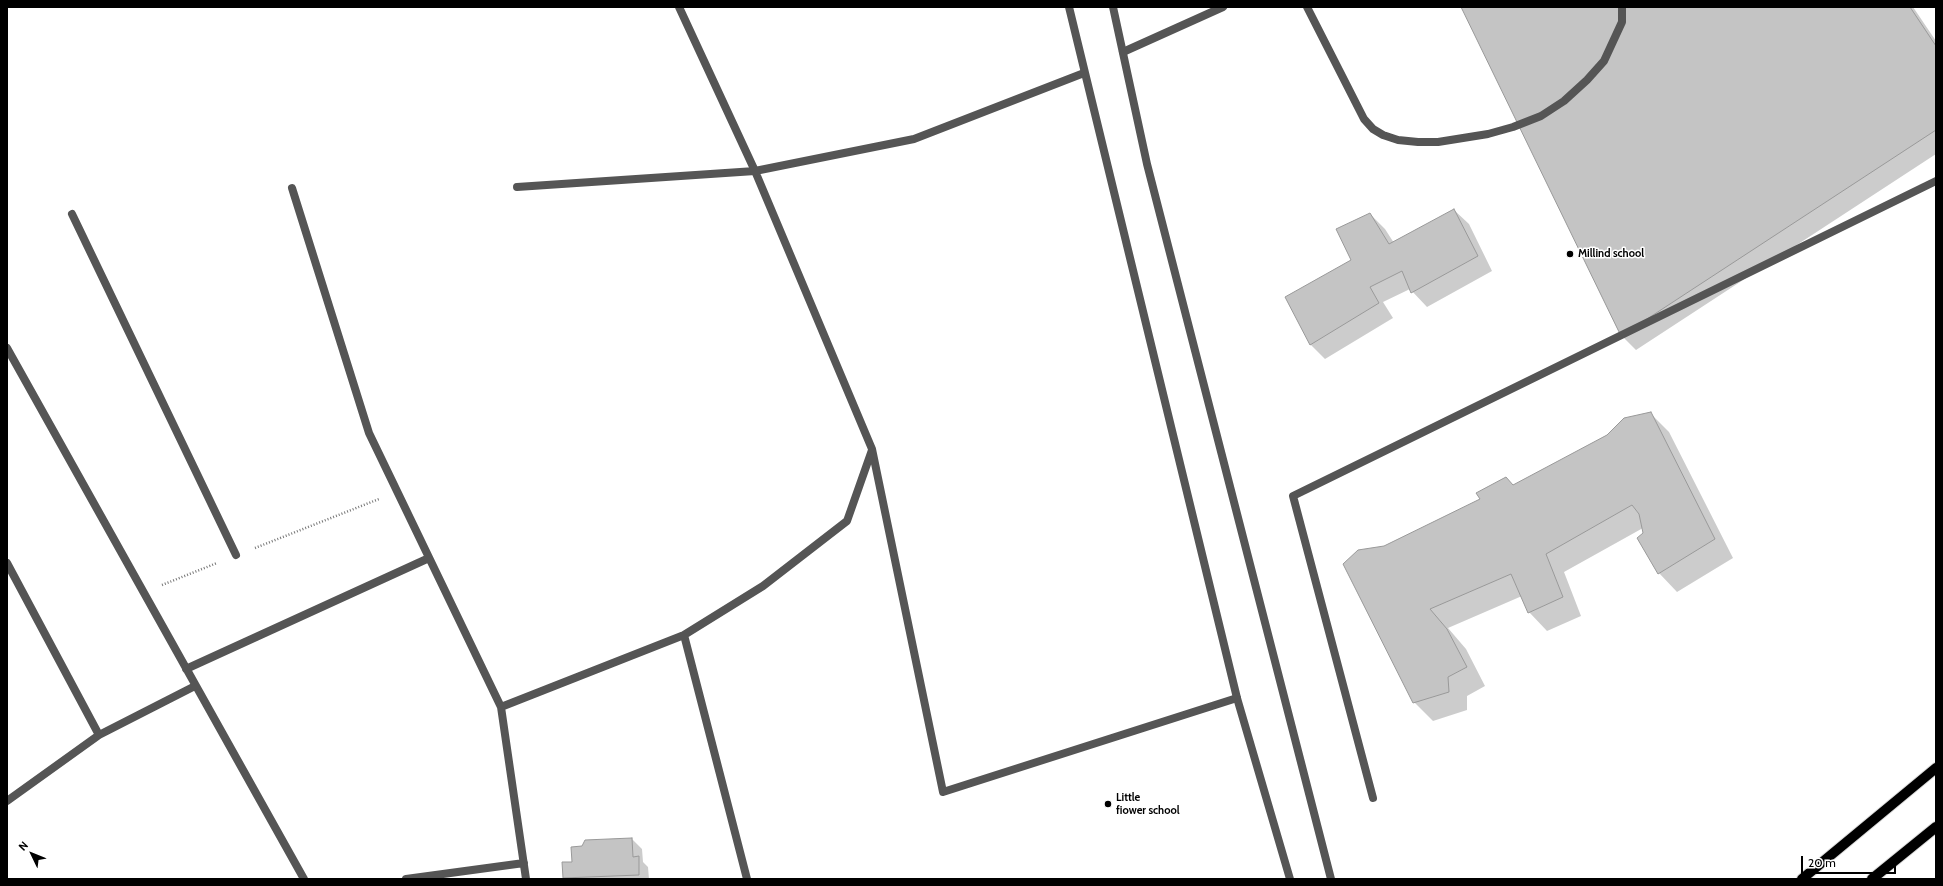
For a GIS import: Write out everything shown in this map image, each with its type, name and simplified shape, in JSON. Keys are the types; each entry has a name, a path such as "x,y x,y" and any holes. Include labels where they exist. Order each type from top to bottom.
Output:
{"main road":[{"path":"1802,879 1936,768"},
{"path":"1872,879 1936,827"}],"street":[{"path":"679,7 755,171 872,449 943,792 1237,698"},
{"path":"1068,7 1237,698 1290,879"},
{"path":"1113,7 1149,172 1331,879"},
{"path":"1123,52 1222,7"},
{"path":"1307,7 1364,119 1373,129 1383,135 1398,140 1438,142 1488,134 1513,127 1541,116 1564,101 1587,80 1604,60 1622,22 1622,7"},
{"path":"517,188 755,171 914,139 1084,72"},
{"path":"1373,798 1293,496 1936,181"},
{"path":"292,188 368,433 501,707 526,879"},
{"path":"72,214 236,555"},
{"path":"7,348 304,879"},
{"path":"501,707 684,635 763,586 847,521 872,449"},
{"path":"186,669 429,558"},
{"path":"7,564 99,735"},
{"path":"684,635 747,879"},
{"path":"8,798 99,735 196,686"},
{"path":"406,879 524,863"}],"path":[{"path":"143,592 397,492"}],"building":[{"path":"1461,7 1910,7 1936,46 1936,130 1621,336"},
{"path":"1454,209 1478,256 1411,293 1402,271 1370,287 1379,303 1310,345 1285,297 1351,260 1336,229 1370,213 1389,244"},
{"path":"1651,412 1715,539 1658,574 1637,538 1643,533 1639,514 1632,505 1546,554 1563,597 1528,613 1511,574 1430,609 1447,629 1467,667 1448,677 1449,692 1413,703 1343,564 1358,550 1384,546 1480,499 1476,493 1506,477 1513,485 1607,435 1624,418"},
{"path":"632,838 633,857 639,856 639,875 563,878 562,862 572,862 571,847 582,846 585,840"}],"place":[{"name":"Millind school","path":"1570,254"},
{"name":"Little fiower school","path":"1108,804"}]}
